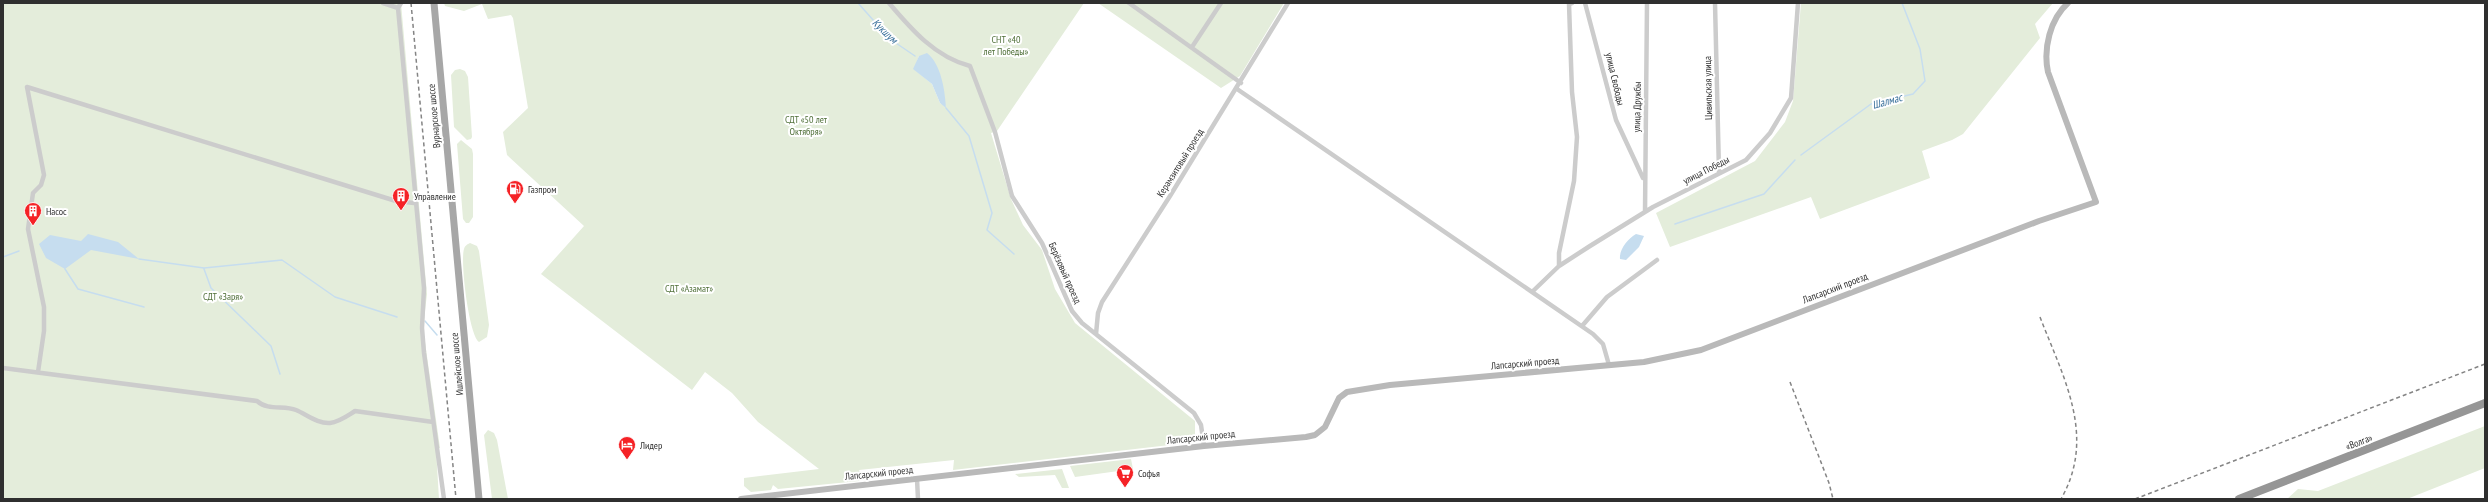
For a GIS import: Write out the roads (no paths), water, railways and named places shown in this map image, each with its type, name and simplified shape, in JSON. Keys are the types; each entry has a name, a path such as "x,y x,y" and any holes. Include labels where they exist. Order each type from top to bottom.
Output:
{"highway":[{"name":"«Волга»","path":"2239,499 2485,403"}],"main road":[{"name":"Вурнарское шоссе","path":"434,3 453,228"},
{"name":"Ишлейское шоссе","path":"453,228 479,499"}],"street":[{"path":"383,3 398,8"},
{"path":"400,3 398,8 414,203 424,288 422,328 424,353 444,499"},
{"name":"Берёзовый проезд","path":"889,3 920,37 940,53 954,62 970,66 995,132 1012,196 1042,244 1072,311 1096,334 1194,413 1201,425 1204,446"},
{"path":"1129,3 1241,83"},
{"path":"1192,47 1221,3"},
{"name":"Керамзитовый проезд","path":"1096,334 1098,314 1102,302 1241,83 1288,3"},
{"path":"1559,266 1559,253 1574,181 1577,137 1572,92 1569,4 1572,3"},
{"name":"улица Свободы","path":"1585,3 1616,120 1644,179"},
{"name":"улица Дружбы","path":"1645,212 1644,179 1648,3"},
{"name":"Цивильская улица","path":"1715,3 1719,172"},
{"name":"улица Победы","path":"1532,292 1559,266 1645,212 1719,172 1746,160 1770,133 1791,98 1798,3"},
{"name":"Лапсарский проезд","path":"741,499 1204,446 1315,435 1325,427 1339,398 1347,392 1390,385 1644,362 1701,350 2039,221 2096,202 2048,72 2045,57 2046,47 2057,16 2068,3"},
{"path":"38,372 44,331 44,307 28,229 33,194 41,185 44,175 27,87 396,201 414,203"},
{"path":"1237,89 1582,326 1603,344 1610,365"},
{"path":"1582,326 1607,297 1657,260"},
{"path":"3,368 258,401 262,405 295,410 305,416 329,423 342,419 354,411 433,422"},
{"path":"917,478 918,499"}],"water":[{"path":"927,53 932,58 939,70 945,93 946,108 940,103 932,84 913,69 919,56"},
{"path":"88,234 118,242 139,259 91,250 65,269 46,258 39,244 50,235 81,241"},
{"path":"1636,234 1644,236 1639,247 1626,260 1620,259 1621,252 1625,245"}],"waterway":[{"name":"Кукшум","path":"858,3 890,39 915,56"},
{"name":"Шалмас","path":"1801,155 1871,104 1913,94 1925,81 1920,49 1902,3"},
{"path":"946,108 969,136 992,213 987,230 1014,254"},
{"name":"Шалмас","path":"1675,224 1764,194 1795,160"},
{"path":"3,257 19,251"},
{"path":"139,259 204,268 282,260 335,297 397,317"},
{"path":"65,269 78,289 144,307"},
{"path":"204,269 211,288 271,346 280,374"},
{"path":"425,321 437,335"}],"railway":[{"path":"411,3 456,499"},
{"path":"2040,317 2066,384 2073,407 2076,430 2076,452 2071,476 2061,499"},
{"path":"2135,499 2485,364"},
{"path":"1790,382 1829,483 1833,499"}],"place":[{"name":"Газпром","path":"515,204"},
{"name":"Управление","path":"401,211"},
{"name":"Насос","path":"33,226"},
{"name":"Лидер","path":"627,460"},
{"name":"Софья","path":"1125,488"}],"park label":[{"name":"СНТ «40 лет Победы»","path":"1006,44"},
{"name":"СДТ «50 лет Октября»","path":"806,124"},
{"name":"СДТ «Азамат»","path":"689,288"},
{"name":"СДТ «Заря»","path":"223,296"}]}
